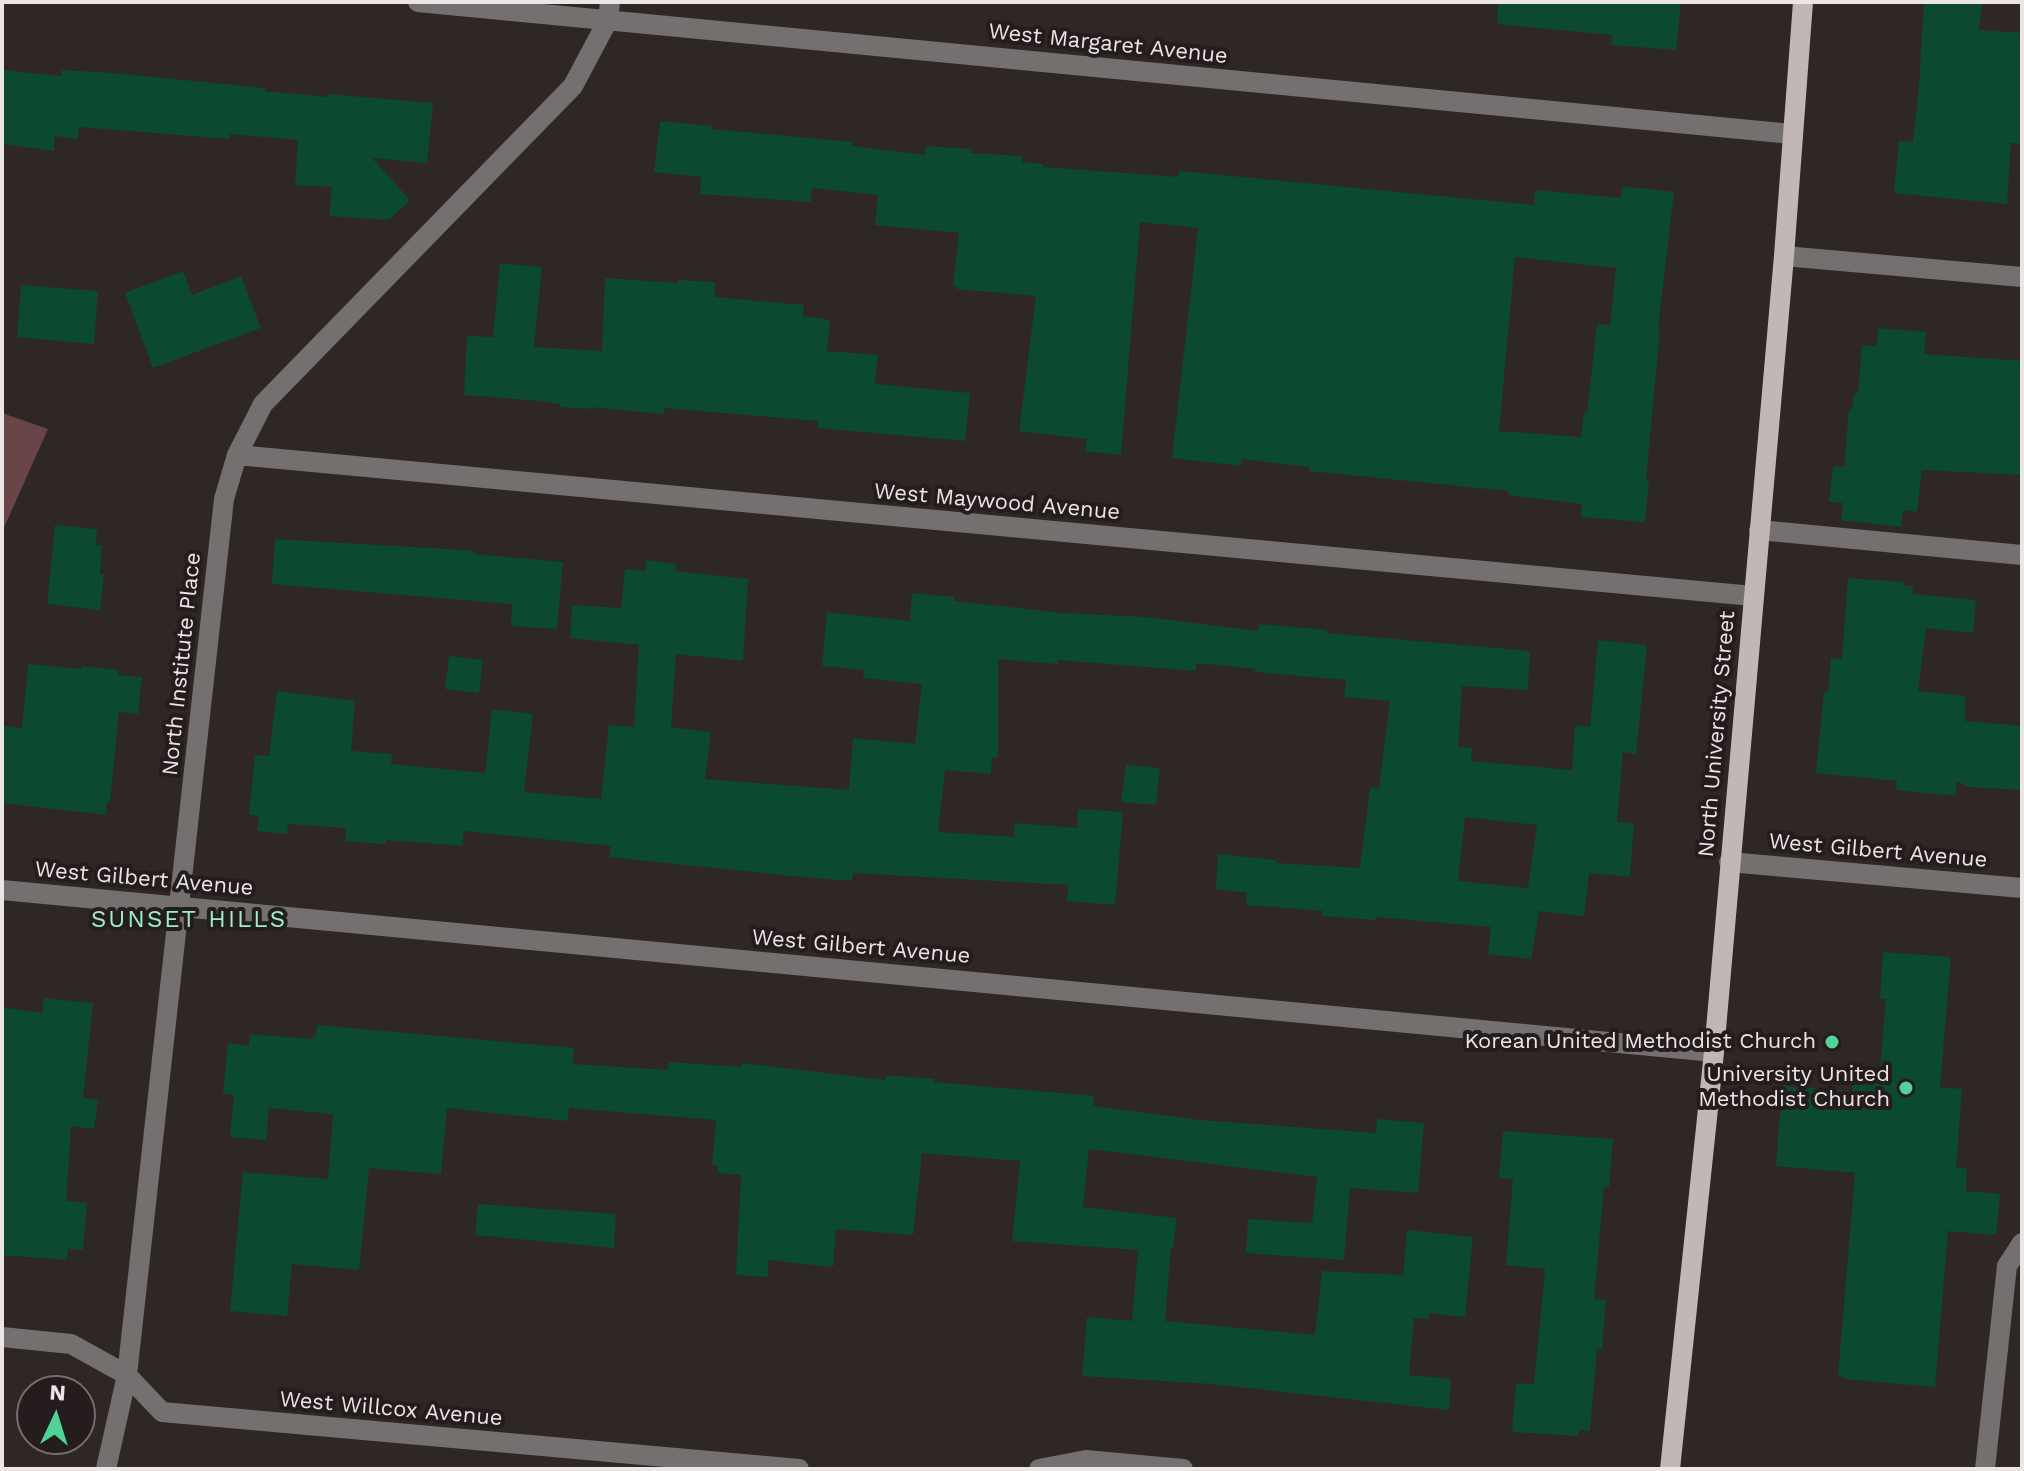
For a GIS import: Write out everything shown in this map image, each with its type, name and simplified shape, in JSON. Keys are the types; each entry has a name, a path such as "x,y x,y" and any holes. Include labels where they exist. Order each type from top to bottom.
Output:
{"main road":[{"name":"North University Street","path":"1670,1469 1714,1052 1784,256 1803,2"}],"street":[{"name":"West Margaret Avenue","path":"418,2 609,11 1792,134"},
{"name":"North Institute Place","path":"106,1469 127,1375 224,499 237,455 263,404 573,86 609,11"},
{"path":"1784,256 2022,277"},
{"name":"West Maywood Avenue","path":"237,455 1753,596"},
{"path":"1759,530 2022,555"},
{"name":"West Gilbert Avenue","path":"1729,862 2022,888"},
{"name":"West Gilbert Avenue","path":"2,890 1714,1052"},
{"path":"1985,1469 2007,1266 2022,1243"},
{"name":"West Willcox Avenue","path":"2,1337 71,1344 127,1375 162,1412 799,1469"},
{"path":"1039,1469 1086,1460 1183,1469"}],"shaded area":[{"path":"2,413 48,429 2,532"}],"building":[{"path":"1498,2 1681,2 1676,50 1611,45 1612,35 1497,24"},
{"path":"1924,2 1982,2 1979,30 2022,33 2022,144 2011,143 2007,204 1894,193 1899,141 1913,142"},
{"path":"2,70 61,76 62,70 113,73 327,97 327,94 433,103 427,163 372,158 410,200 389,220 329,216 332,187 295,185 298,140 230,134 230,139 79,127 78,139 55,136 54,151 2,144"},
{"path":"660,121 852,142 852,146 925,155 926,146 972,149 971,153 1022,156 1022,162 1043,164 1043,167 1179,177 1179,171 1534,205 1535,190 1621,198 1623,186 1674,192 1658,329 1645,522 1581,517 1582,504 1508,495 1508,491 1309,471 1310,467 1242,459 1241,466 1172,458 1198,228 1140,222 1121,455 1085,451 1087,439 1019,431 1036,296 956,289 957,286 953,285 959,233 875,225 878,195 812,188 811,202 700,194 701,177 654,172","holes":["1515,257 1616,268 1610,325 1597,324 1587,412 1584,412 1581,437 1499,431"]},
{"path":"500,263 542,267 534,347 602,351 605,278 715,282 714,297 804,305 803,316 830,320 827,351 878,355 875,384 970,393 965,441 817,428 818,421 665,408 664,414 560,407 560,404 539,401 464,395 467,336 493,337"},
{"path":"183,271 192,295 241,276 261,328 153,368 125,293"},
{"path":"21,285 98,291 94,344 17,337"},
{"path":"1878,328 1926,332 1924,354 2022,361 2022,475 1922,470 1917,512 1903,510 1901,527 1841,520 1843,503 1829,502 1833,466 1844,467 1849,409 1852,409 1854,393 1858,393 1862,345 1877,346"},
{"path":"55,525 97,529 96,545 102,546 100,574 104,575 100,610 47,604"},
{"path":"275,539 474,551 474,554 563,562 557,629 511,626 512,604 272,584"},
{"path":"646,560 676,564 675,571 748,579 743,661 676,654 671,727 711,732 705,779 849,790 853,738 915,744 922,684 863,678 864,670 822,666 827,612 910,621 912,593 954,597 954,601 1063,613 1146,617 1258,631 1259,624 1530,651 1528,690 1462,686 1458,747 1472,748 1471,761 1572,770 1575,725 1590,727 1598,640 1647,645 1636,754 1623,752 1617,822 1634,823 1630,877 1589,873 1584,916 1539,911 1531,959 1488,954 1491,927 1376,917 1376,920 1322,916 1323,911 1246,905 1247,893 1216,889 1218,854 1276,860 1276,863 1360,868 1370,787 1379,788 1390,701 1344,697 1346,680 1197,663 1196,671 1058,660 1058,664 998,659 998,758 992,758 991,774 945,770 938,832 1014,837 1015,823 1077,828 1078,809 1123,812 1115,905 1067,901 1068,885 853,873 852,881 792,876 609,857 611,846 464,831 462,846 386,840 385,844 345,841 346,828 288,824 287,834 257,831 259,816 249,815 255,755 269,756 277,691 355,701 351,751 392,754 391,764 485,773 492,709 533,714 524,792 601,799 609,725 634,727 639,645 570,638 572,605 621,608 625,569 645,571","holes":["1465,817 1537,825 1528,888 1458,881"]},
{"path":"1848,578 1904,582 1904,586 1913,586 1912,594 1976,600 1973,633 1926,628 1918,691 1965,696 1965,721 2022,726 2022,790 1968,787 1957,781 1955,796 1896,790 1897,781 1816,773 1824,692 1828,692 1831,658 1842,659"},
{"path":"449,656 483,660 479,693 445,689"},
{"path":"28,664 119,670 118,675 142,677 138,714 119,712 110,803 107,802 106,815 2,803 2,726 22,728"},
{"path":"1126,765 1160,768 1156,805 1121,802"},
{"path":"1883,952 1951,957 1940,1087 1962,1089 1956,1167 1967,1169 1966,1191 2000,1194 1996,1235 1948,1231 1935,1387 1843,1379 1838,1375 1855,1173 1776,1166 1782,1086 1852,1091 1855,1067 1880,1069 1886,999 1880,999"},
{"path":"44,998 93,1003 83,1098 98,1099 94,1129 71,1126 66,1201 87,1203 83,1250 68,1249 67,1260 2,1255 2,1007 42,1013"},
{"path":"317,1025 574,1048 573,1064 668,1070 669,1062 741,1067 742,1063 885,1080 886,1075 1094,1096 1093,1106 1200,1120 1376,1133 1377,1119 1424,1123 1418,1193 1350,1188 1344,1260 1246,1253 1248,1219 1312,1223 1317,1177 1089,1149 1083,1207 1177,1218 1171,1248 1165,1321 1315,1335 1322,1271 1403,1275 1407,1230 1473,1237 1465,1317 1429,1313 1429,1319 1414,1318 1409,1375 1451,1379 1449,1410 1211,1384 1082,1376 1087,1317 1132,1321 1138,1250 1012,1241 1020,1161 922,1153 913,1235 836,1229 833,1267 768,1260 768,1277 736,1275 741,1175 718,1173 718,1166 712,1165 716,1120 569,1108 568,1121 447,1108 441,1174 369,1168 359,1270 292,1264 287,1316 230,1311 243,1172 328,1179 333,1114 269,1108 266,1140 230,1137 234,1095 223,1094 228,1043 249,1046 250,1034 313,1039"},
{"path":"1503,1131 1613,1139 1609,1187 1604,1187 1594,1299 1606,1300 1602,1349 1597,1349 1590,1431 1579,1430 1578,1436 1512,1432 1516,1383 1534,1384 1545,1269 1506,1265 1513,1179 1499,1178"},
{"path":"478,1204 616,1214 614,1248 475,1235"}],"place":[{"name":"Korean United Methodist Church","path":"1832,1042"},
{"name":"University United Methodist Church","path":"1906,1088"}],"district":[{"name":"SUNSET HILLS","path":"189,920"}]}
